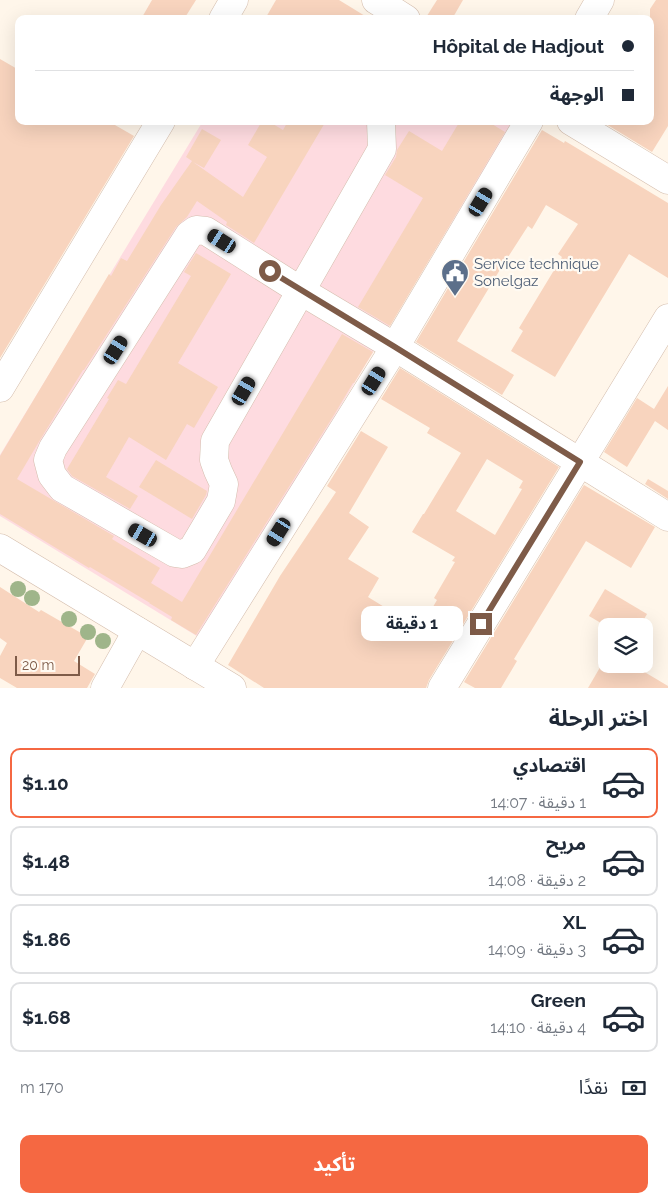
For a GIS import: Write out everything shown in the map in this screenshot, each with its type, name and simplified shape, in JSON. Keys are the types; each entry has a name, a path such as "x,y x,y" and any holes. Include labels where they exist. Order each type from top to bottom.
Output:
{"street":[{"path":"225,15 234,0"},
{"path":"376,0 400,15"},
{"path":"591,15 600,0"},
{"path":"0,388 159,125"},
{"path":"381,125 382,149 301,291 215,441 214,460 224,484 221,501 192,550 182,554 175,553 62,488 52,475 48,460 53,448 189,235 196,230 206,231 301,291 395,347 668,517"},
{"path":"195,666 395,347 527,125"},
{"path":"578,125 668,180"},
{"path":"442,688 668,318"},
{"path":"0,548 232,688"},
{"path":"105,688 138,631"}],"shaded area":[{"path":"201,125 511,125 200,638 0,516 0,455"}],"building":[{"path":"152,0 196,0 187,15 143,15"},
{"path":"276,0 339,0 363,15 267,15"},
{"path":"437,0 463,0 454,15 428,15"},
{"path":"656,0 668,0 668,126 652,152 608,125 654,125 654,15 650,15 650,9"},
{"path":"0,59 15,68 15,125 115,125 134,136 0,358"},
{"path":"260,125 275,125 283,130 286,125 324,125 254,243 226,225 227,222 197,201 187,217 176,227 83,370 17,479 114,536 112,539 160,568 151,583 182,602 342,334 373,352 196,635 171,620 172,617 150,603 0,514 0,456 109,274 111,276 121,258 127,261 161,205 192,161 186,157 202,129 221,140 204,168 193,162 243,197 267,157 248,145"},
{"path":"458,125 494,125 505,132 390,326 358,307 423,198 385,175 409,131 442,151"},
{"path":"542,130 564,143 565,141 668,203 668,278 629,254 555,377 511,351 523,331 519,328 562,257 558,254 578,224 546,205 532,229 528,226 457,341 514,375 502,395 416,342"},
{"path":"196,253 231,274 178,363 218,387 194,428 187,424 166,460 129,437 106,477 138,496 130,509 72,476 67,469 109,399 107,398 118,380 126,384 191,276 184,272"},
{"path":"400,368 559,467 429,680 426,688 264,688 228,665 280,576 336,492 327,486 361,431 388,447 349,513 369,527 348,559 379,578 368,597 420,629 437,600 434,598 455,562 452,561 455,557 412,532 461,453 427,433 430,428 381,399","holes":["487,459 523,481 519,488 522,489 495,535 456,511"]},
{"path":"668,386 668,430 655,421 627,467 604,452 637,398 654,409"},
{"path":"156,460 207,491 192,519 139,487"},
{"path":"648,479 668,491 668,499 645,484"},
{"path":"584,485 655,527 631,568 586,541 514,659 517,661 501,688 475,688 464,682"},
{"path":"0,587 39,612 41,610 88,637 74,661 95,674 87,688 17,688 0,678 0,656 7,643 0,638"},
{"path":"605,589 647,614 645,618 598,618 598,621 589,616"},
{"path":"598,671 598,673 646,673 668,686 668,688 588,688"}],"place":[{"name":"Service technique Sonelgaz","path":"455,297"}],"route":[{"path":"270,271 580,462 481,624"}]}
